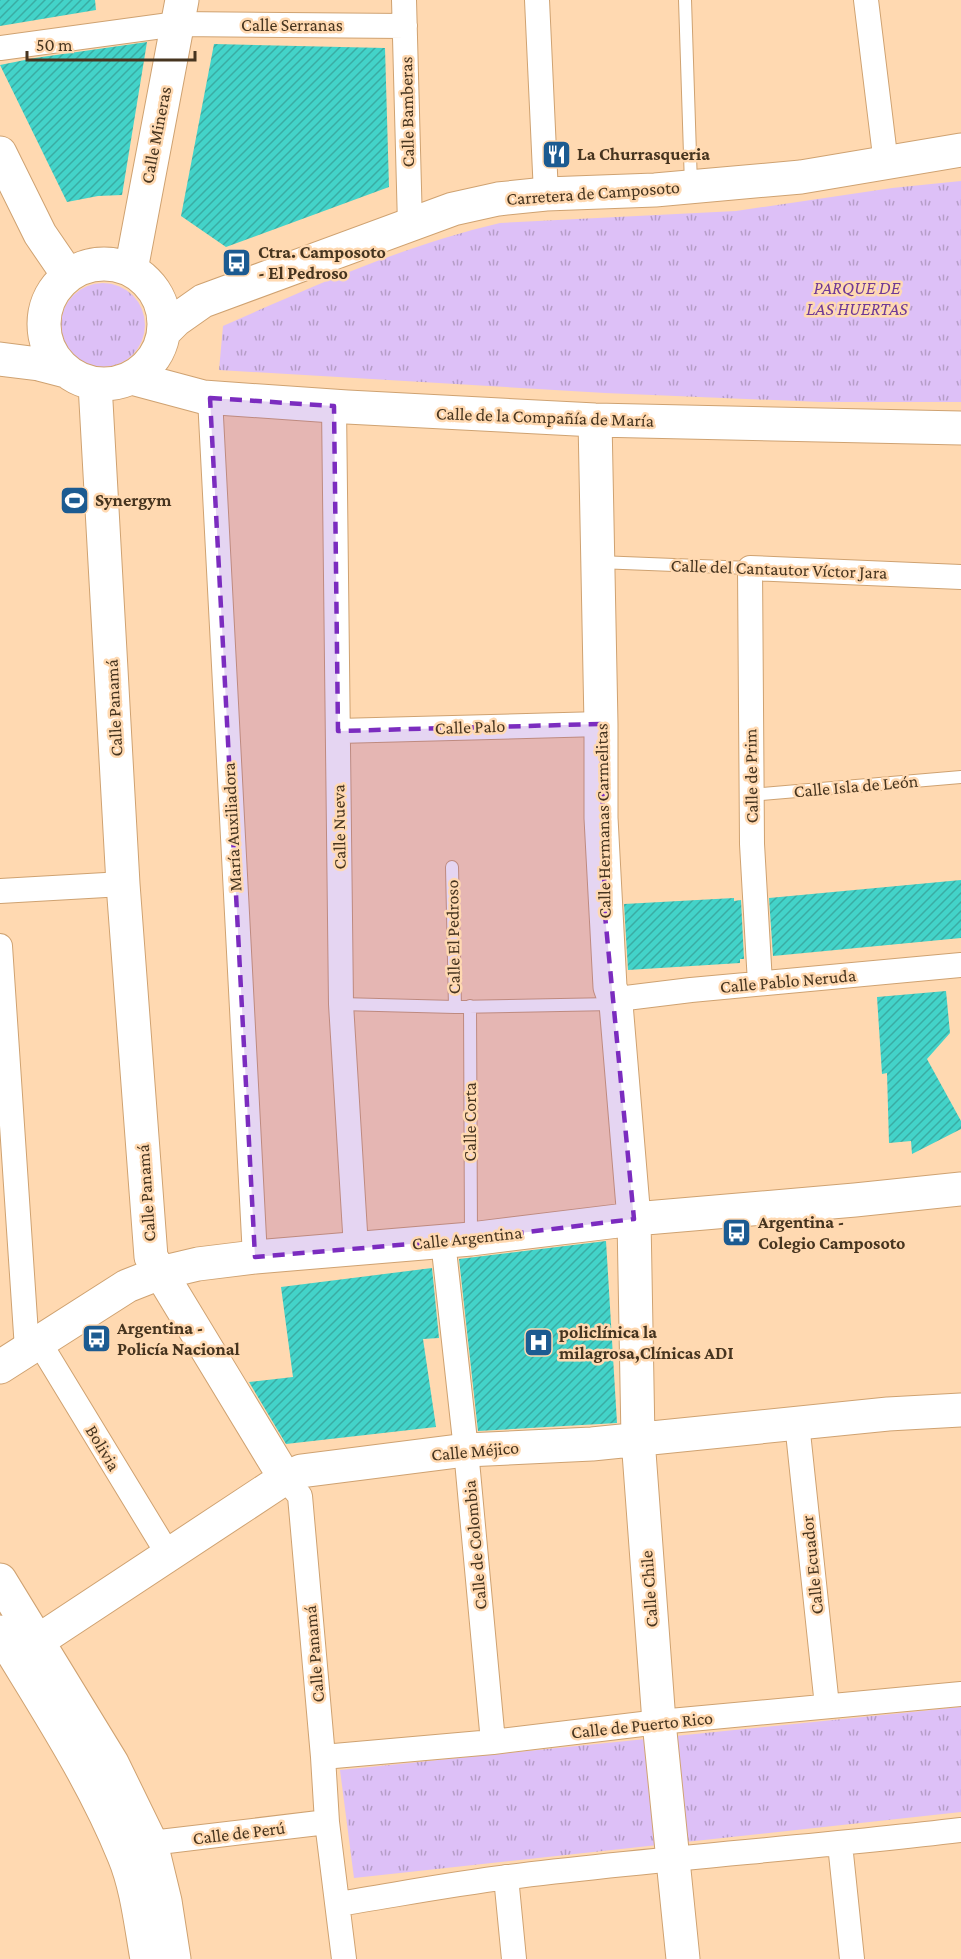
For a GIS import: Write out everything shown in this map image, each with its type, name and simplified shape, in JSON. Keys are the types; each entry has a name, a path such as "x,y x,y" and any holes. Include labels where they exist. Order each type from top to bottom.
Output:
{"street":[{"name":"Calle Bamberas","path":"404,0 410,225"},
{"path":"537,0 546,194"},
{"path":"866,0 886,164"},
{"name":"Calle Serranas","path":"0,48 180,12 405,26"},
{"name":"Calle Mineras","path":"131,270 180,12"},
{"name":"Carretera de Camposoto","path":"157,295 187,302 203,300 453,209 498,199 546,194 655,190 801,177 961,150"},
{"path":"3,165 40,234 68,275"},
{"path":"0,359 39,364 81,378 114,384 132,378 147,367 158,351 164,332 164,313 157,295 146,281 131,270 116,265 99,264 83,267 68,275 55,289 46,307 44,326 48,345 55,360 81,378"},
{"name":"Carretera de Camposoto","path":"164,332 203,300"},
{"path":"0,347 10,344 45,317"},
{"name":"Calle Panamá","path":"81,378 151,1257 285,1478 300,1496 327,1822 344,1959"},
{"name":"Calle de la Compañía de María","path":"132,378 210,398 334,406 595,420 961,428"},
{"name":"María Auxiliadora","path":"210,398 255,1257"},
{"name":"Calle Nueva","path":"334,406 341,1004 356,1248"},
{"name":"Calle Hermanas Carmelitas","path":"595,420 601,818 605,915 610,987 616,1004 634,1219"},
{"name":"Calle del Cantautor Víctor Jara","path":"750,568 961,577"},
{"name":"Calle de Prim","path":"750,568 753,879 760,983"},
{"name":"Calle Palo","path":"338,731 601,724"},
{"path":"0,891 123,884"},
{"path":"0,946 33,1346"},
{"name":"Calle Pablo Neruda","path":"616,1004 626,998 961,965"},
{"name":"Calle Argentina","path":"0,1367 127,1286 160,1273 198,1264 457,1240 634,1219 961,1189"},
{"name":"Calle Chile","path":"634,1219 638,1439 659,1722 683,1959"},
{"name":"Calle de Colombia","path":"457,1240 466,1450 493,1742"},
{"name":"Bolivia","path":"33,1346 168,1554"},
{"name":"Calle Méjico","path":"13,1648 168,1554 285,1478 302,1471 466,1450 592,1444 888,1414 961,1410"},
{"name":"Calle Ecuador","path":"797,1424 826,1706"},
{"path":"0,1580 13,1648 88,1778 125,1858 147,1959"},
{"path":"13,1648 112,1763 151,1844 165,1901 174,1959"},
{"name":"Calle de Puerto Rico","path":"323,1757 493,1742 659,1722 961,1694"},
{"name":"Calle de Perú","path":"151,1844 327,1822"},
{"path":"338,1904 506,1877 961,1830"},
{"path":"840,1844 852,1959"},
{"path":"506,1877 514,1959"}],"lane":[{"path":"685,0 691,187"},
{"name":"Calle del Cantautor Víctor Jara","path":"598,562 750,568"},
{"name":"Calle Isla de León","path":"751,795 961,777"},
{"name":"Calle El Pedroso","path":"452,867 455,1007"},
{"path":"341,1004 455,1007 616,1004"},
{"name":"Calle Corta","path":"457,1240 470,1006"}],"highlighted area":[{"path":"210,398 334,406 338,731 601,724 605,915 634,1219 471,1239 255,1257"}],"green space":[{"name":"PARQUE DE LAS HUERTAS","path":"961,181 961,402 821,402 605,393 219,370 223,326 393,255 464,232 500,223 736,211 892,188"},
{"path":"103,283 119,286 133,295 142,309 145,325 142,341 133,355 119,364 103,367 87,364 73,355 64,341 61,325 64,309 73,295 87,286"},
{"path":"961,1707 961,1812 354,1878 340,1770"}],"building":[{"path":"0,0 95,0 96,10 0,26"},
{"path":"147,42 122,195 98,196 67,202 0,65"},
{"path":"214,44 385,48 389,187 226,247 181,216"},
{"path":"961,880 961,938 773,956 769,898"},
{"path":"734,898 734,901 741,900 744,959 740,959 740,963 628,970 624,904"},
{"path":"946,991 950,1033 927,1059 961,1121 961,1129 912,1154 911,1141 889,1143 887,1073 882,1074 877,997"},
{"name":"policlínica la milagrosa,Clínicas ADI","path":"606,1241 617,1423 478,1431 459,1259"},
{"path":"432,1268 439,1338 423,1339 436,1427 286,1444 249,1382 293,1377 281,1287"}],"place":[{"name":"La Churrasqueria","path":"556,154"},
{"name":"Ctra. Camposoto - El Pedroso","path":"237,262"},
{"name":"Synergym","path":"74,500"},
{"name":"Argentina - Colegio Camposoto","path":"737,1232"},
{"name":"Argentina - Policía Nacional","path":"96,1338"},
{"name":"policlínica la milagrosa,Clínicas ADI","path":"538,1342"}]}
